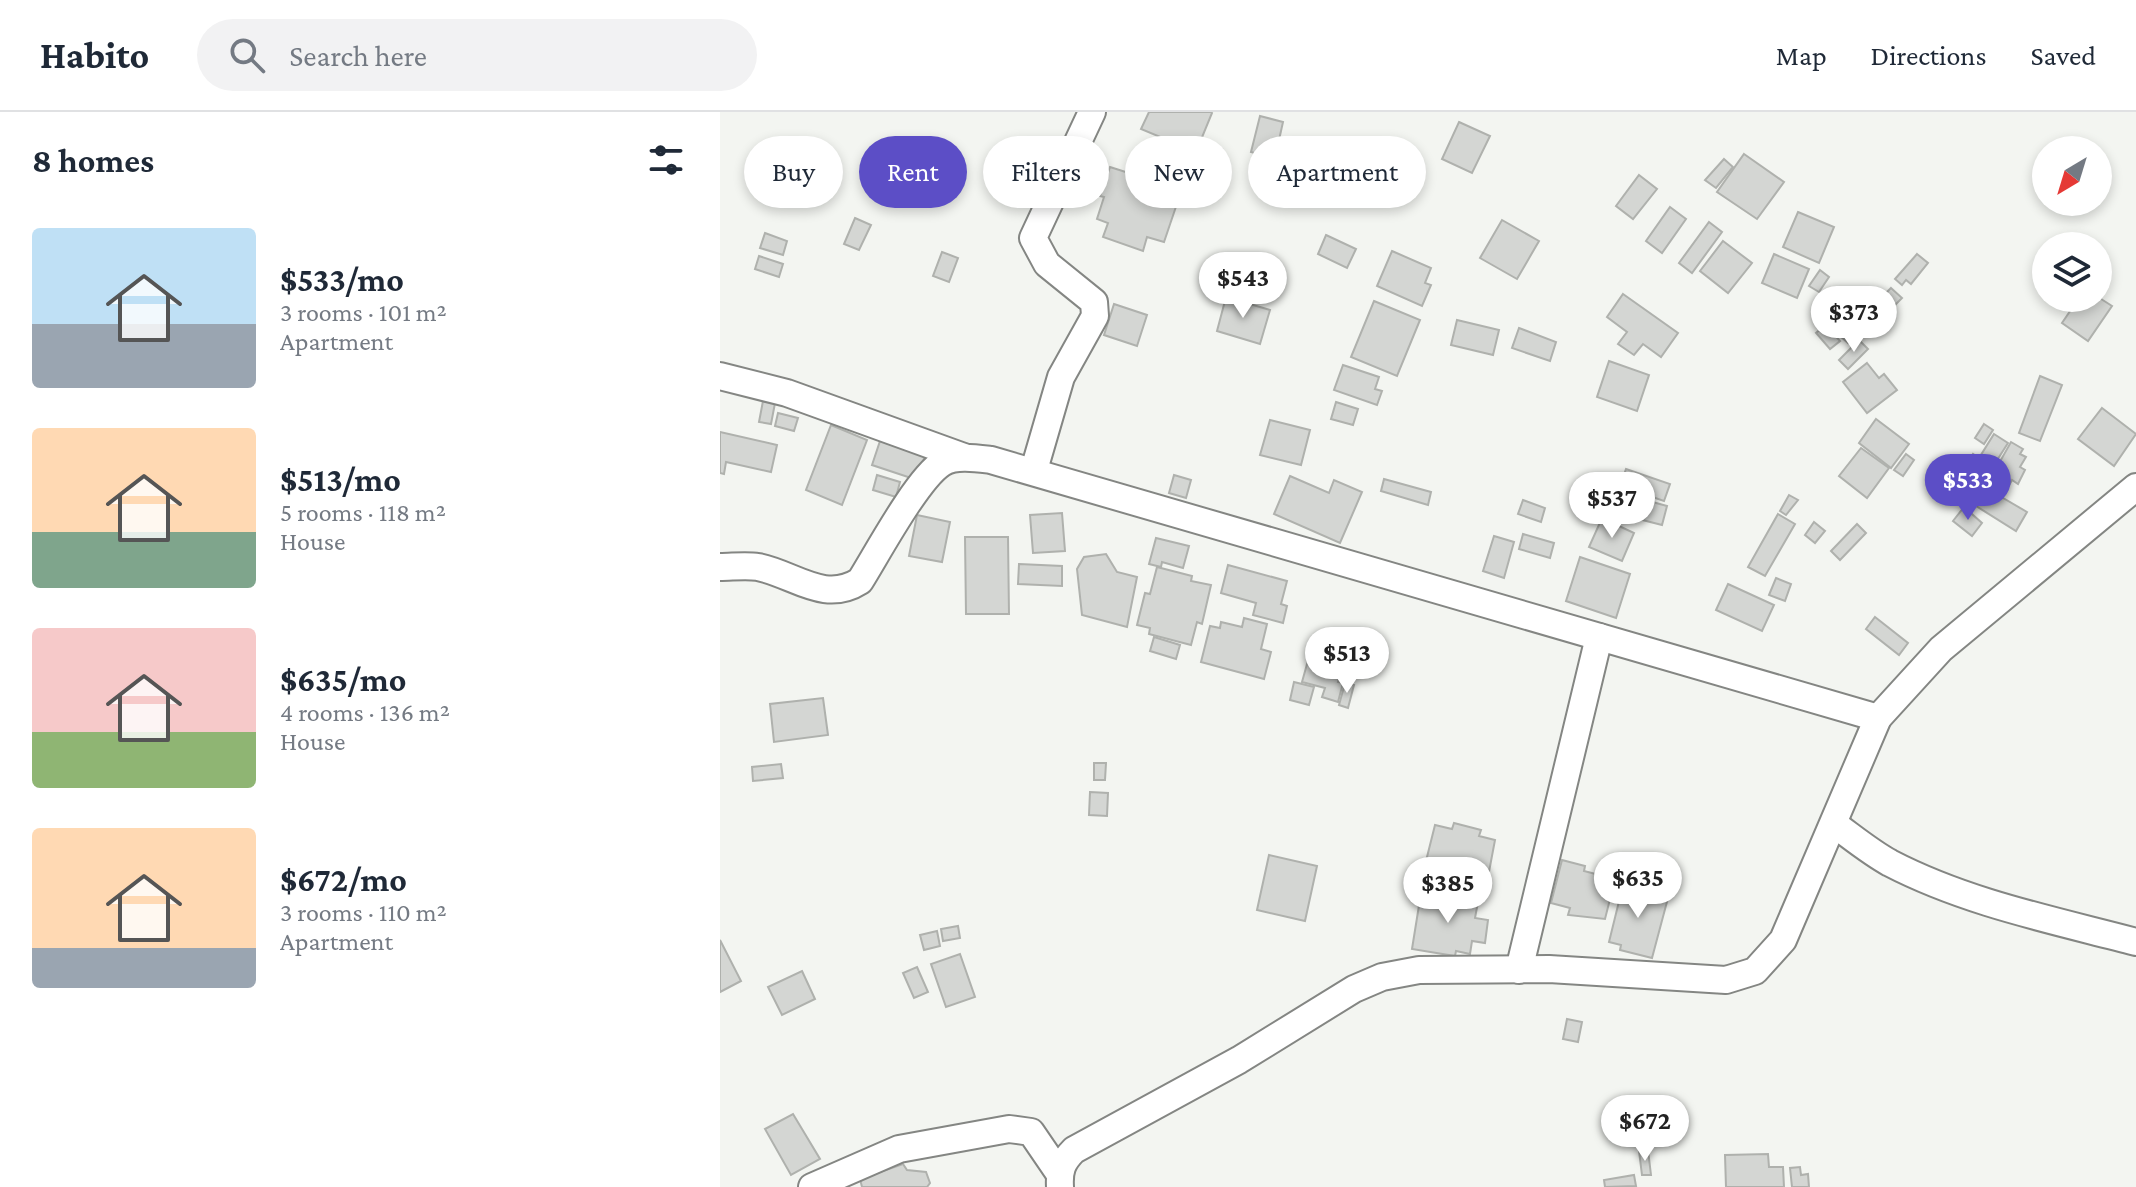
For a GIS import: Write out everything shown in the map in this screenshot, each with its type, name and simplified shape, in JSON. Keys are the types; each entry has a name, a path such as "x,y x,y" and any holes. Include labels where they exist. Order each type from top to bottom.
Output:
{"street":[{"path":"1034,470 1061,377 1095,316 1094,302 1047,264 1033,238 1092,112"},
{"path":"720,376 787,393 964,457 1034,470 1878,718"},
{"path":"720,567 759,567 829,592 852,586 860,581 928,477 943,462 964,457"},
{"path":"1059,1180 1064,1160 1074,1150 1239,1060 1354,989 1382,977 1419,970 1519,970 1739,979 1767,961 1783,940 1878,718 1941,649 2136,487"},
{"path":"1519,970 1599,637"},
{"path":"1834,824 1888,861 1942,887 1990,904 2136,942"},
{"path":"812,1187 899,1149 1009,1129 1031,1132 1059,1180"}],"building":[{"path":"1149,112 1212,113 1203,136 1158,136 1141,129"},
{"path":"1260,116 1283,122 1280,136 1255,136"},
{"path":"1459,122 1490,136 1472,173 1442,159"},
{"path":"1744,154 1784,182 1757,219 1717,192"},
{"path":"1724,159 1733,167 1716,188 1705,180"},
{"path":"1110,167 1125,172 1125,208 1176,208 1164,242 1147,237 1143,251 1103,237 1108,223 1097,219 1100,208 1109,208"},
{"path":"1639,175 1657,189 1633,219 1616,206"},
{"path":"1670,207 1686,219 1662,253 1646,241"},
{"path":"1798,212 1834,227 1819,263 1783,247"},
{"path":"855,218 871,225 859,250 844,244"},
{"path":"1502,220 1539,241 1517,279 1480,258"},
{"path":"1709,222 1722,232 1692,273 1679,263"},
{"path":"765,233 787,241 783,255 760,248"},
{"path":"1326,235 1356,249 1347,268 1318,254"},
{"path":"1723,241 1752,263 1728,293 1700,271"},
{"path":"1392,251 1431,268 1425,283 1431,285 1422,306 1377,286"},
{"path":"942,252 958,258 949,282 933,276"},
{"path":"1774,254 1809,269 1797,298 1762,283"},
{"path":"1917,254 1928,263 1911,284 1906,280 1902,285 1895,279"},
{"path":"759,256 783,264 779,277 755,269"},
{"path":"1820,270 1829,277 1819,292 1809,286"},
{"path":"1891,288 1902,298 1893,307 1882,297"},
{"path":"1623,294 1678,333 1661,357 1643,344 1634,355 1618,344 1627,332 1607,317"},
{"path":"1226,297 1270,310 1260,344 1217,331"},
{"path":"1374,301 1420,320 1397,376 1351,357"},
{"path":"1114,304 1147,315 1137,346 1104,335"},
{"path":"2069,312 2108,312 2088,341 2062,323"},
{"path":"1457,320 1499,330 1493,355 1451,345"},
{"path":"1848,324 1858,332 1848,343 1839,335"},
{"path":"1826,325 1840,341 1830,349 1816,333"},
{"path":"1519,328 1556,342 1550,361 1512,348"},
{"path":"1859,340 1868,349 1848,369 1839,360"},
{"path":"1609,361 1649,375 1637,411 1597,397"},
{"path":"1867,363 1879,378 1884,374 1897,390 1867,413 1843,382"},
{"path":"1343,365 1379,377 1375,389 1382,391 1377,405 1334,390"},
{"path":"2040,376 2062,385 2040,441 2019,433"},
{"path":"763,401 775,403 771,424 759,422"},
{"path":"1336,402 1358,409 1353,425 1331,419"},
{"path":"2102,408 2136,434 2114,466 2078,439"},
{"path":"778,413 798,418 794,431 775,426"},
{"path":"1876,419 1909,444 1891,468 1859,443"},
{"path":"1270,420 1310,430 1301,465 1260,455"},
{"path":"1984,424 1993,430 1984,444 1975,438"},
{"path":"831,425 867,440 842,505 806,490"},
{"path":"720,432 777,445 771,472 726,462 724,474 720,473"},
{"path":"1994,434 2008,443 1985,479 1965,467 1973,454 1979,458"},
{"path":"881,438 926,452 917,480 872,465"},
{"path":"2011,442 2023,449 2020,454 2026,457 2020,467 2025,470 2018,484 2012,480 2007,489 1989,481"},
{"path":"1861,448 1889,468 1867,498 1839,476"},
{"path":"1906,454 1914,460 1903,476 1894,470"},
{"path":"1626,469 1670,484 1664,501 1620,486"},
{"path":"877,475 900,482 896,497 873,490"},
{"path":"1174,475 1191,480 1186,498 1169,493"},
{"path":"1290,476 1329,493 1334,480 1362,492 1340,543 1274,514"},
{"path":"1384,479 1431,492 1428,505 1381,491"},
{"path":"1986,488 2027,512 2016,531 1976,506"},
{"path":"1616,492 1667,506 1662,525 1611,512"},
{"path":"1789,495 1798,500 1786,515 1780,511"},
{"path":"1523,500 1545,508 1541,522 1518,514"},
{"path":"1964,507 1982,523 1972,536 1953,521"},
{"path":"1062,513 1065,551 1033,553 1030,515"},
{"path":"1778,514 1795,524 1765,576 1748,567"},
{"path":"917,515 950,522 942,562 909,556"},
{"path":"1602,518 1634,533 1622,561 1589,547"},
{"path":"1814,522 1825,531 1815,543 1805,535"},
{"path":"1857,524 1866,533 1840,560 1831,551"},
{"path":"1523,534 1554,543 1550,558 1519,549"},
{"path":"1494,536 1514,542 1504,578 1483,571"},
{"path":"965,537 1008,537 1009,614 966,614"},
{"path":"1156,538 1189,546 1183,568 1162,562 1161,567 1149,564"},
{"path":"1106,554 1117,572 1137,577 1127,627 1082,615 1077,569 1084,557"},
{"path":"1580,557 1630,574 1616,618 1566,601"},
{"path":"1019,564 1062,566 1062,586 1018,584"},
{"path":"1228,565 1287,581 1281,604 1287,606 1283,623 1253,615 1256,603 1221,593"},
{"path":"1157,567 1192,576 1191,581 1211,585 1202,624 1197,622 1191,645 1149,634 1150,628 1137,625 1145,593 1150,594"},
{"path":"1776,578 1791,584 1785,601 1769,595"},
{"path":"1728,584 1774,605 1762,631 1716,610"},
{"path":"1875,617 1908,643 1899,655 1866,629"},
{"path":"1244,618 1267,624 1261,649 1271,652 1264,679 1201,662 1210,626 1220,628 1221,622 1242,627"},
{"path":"1154,637 1180,645 1176,659 1150,651"},
{"path":"1314,639 1346,651 1338,682 1343,683 1338,702 1322,697 1325,688 1302,682"},
{"path":"1294,682 1314,687 1309,705 1290,700"},
{"path":"1345,683 1354,685 1348,708 1339,705"},
{"path":"823,698 828,735 774,742 770,704"},
{"path":"1094,763 1106,763 1105,780 1094,780"},
{"path":"781,764 783,778 753,781 752,767"},
{"path":"1090,792 1108,793 1107,816 1089,815"},
{"path":"1454,823 1481,830 1479,836 1495,840 1485,893 1422,877 1435,825 1452,829"},
{"path":"1269,855 1317,866 1305,921 1257,910"},
{"path":"1562,860 1585,866 1584,871 1615,879 1605,919 1568,915 1570,908 1551,903"},
{"path":"1624,881 1643,886 1641,891 1668,898 1652,958 1620,950 1621,945 1609,942"},
{"path":"1421,893 1478,902 1475,918 1488,920 1485,943 1472,941 1470,954 1456,951 1455,956 1412,949"},
{"path":"958,926 960,938 943,941 941,929"},
{"path":"937,931 940,946 924,950 920,935"},
{"path":"720,940 741,981 720,992"},
{"path":"960,954 975,997 946,1007 931,964"},
{"path":"917,967 928,992 914,998 903,973"},
{"path":"802,971 815,999 782,1015 768,987"},
{"path":"1567,1019 1582,1022 1578,1042 1563,1039"},
{"path":"793,1114 820,1159 791,1175 765,1129"},
{"path":"1648,1150 1651,1175 1642,1175 1639,1151"},
{"path":"1768,1154 1769,1167 1783,1167 1784,1187 1726,1187 1725,1155"},
{"path":"903,1164 907,1170 926,1172 930,1183 927,1187 862,1187 860,1179"},
{"path":"1800,1167 1801,1175 1808,1174 1809,1187 1792,1187 1790,1168"},
{"path":"1634,1175 1636,1186 1605,1187 1604,1180"}]}
